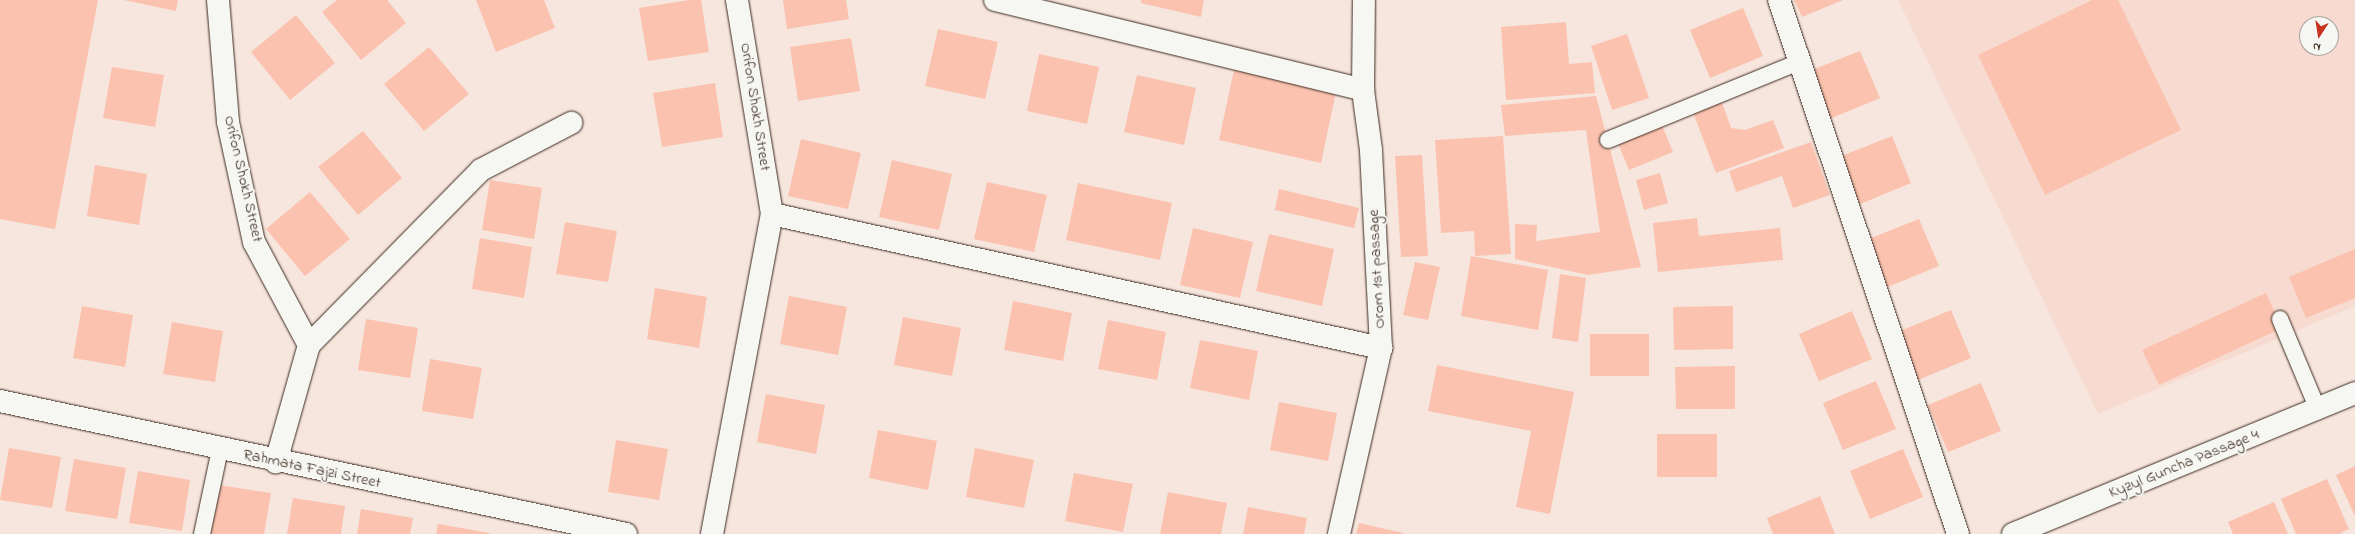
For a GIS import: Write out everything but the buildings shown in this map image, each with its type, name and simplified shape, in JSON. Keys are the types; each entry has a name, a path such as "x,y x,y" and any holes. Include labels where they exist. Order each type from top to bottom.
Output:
{"street":[{"name":"Orifon Shokh Street","path":"218,0 228,122 254,242 309,345"},
{"name":"Orifon Shokh Street","path":"712,534 772,214 737,0"},
{"path":"995,0 1363,90"},
{"name":"Orom 1st passage","path":"1339,534 1381,348 1371,150 1363,90 1364,0"},
{"path":"1779,0 1958,534"},
{"path":"276,462 309,345 481,170 571,123"},
{"path":"772,214 1381,348"},
{"name":"Kyzyl Guncha Passage 4","path":"2013,534 2318,410 2355,393"},
{"name":"Rahmata Fajzi Street","path":"0,401 276,462 626,534"}],"lane":[{"path":"1608,140 1799,62"},
{"path":"2280,319 2318,410"},
{"path":"202,534 220,450"}],"shaded area":[{"path":"1898,0 2355,0 2355,306 2098,414"}]}
